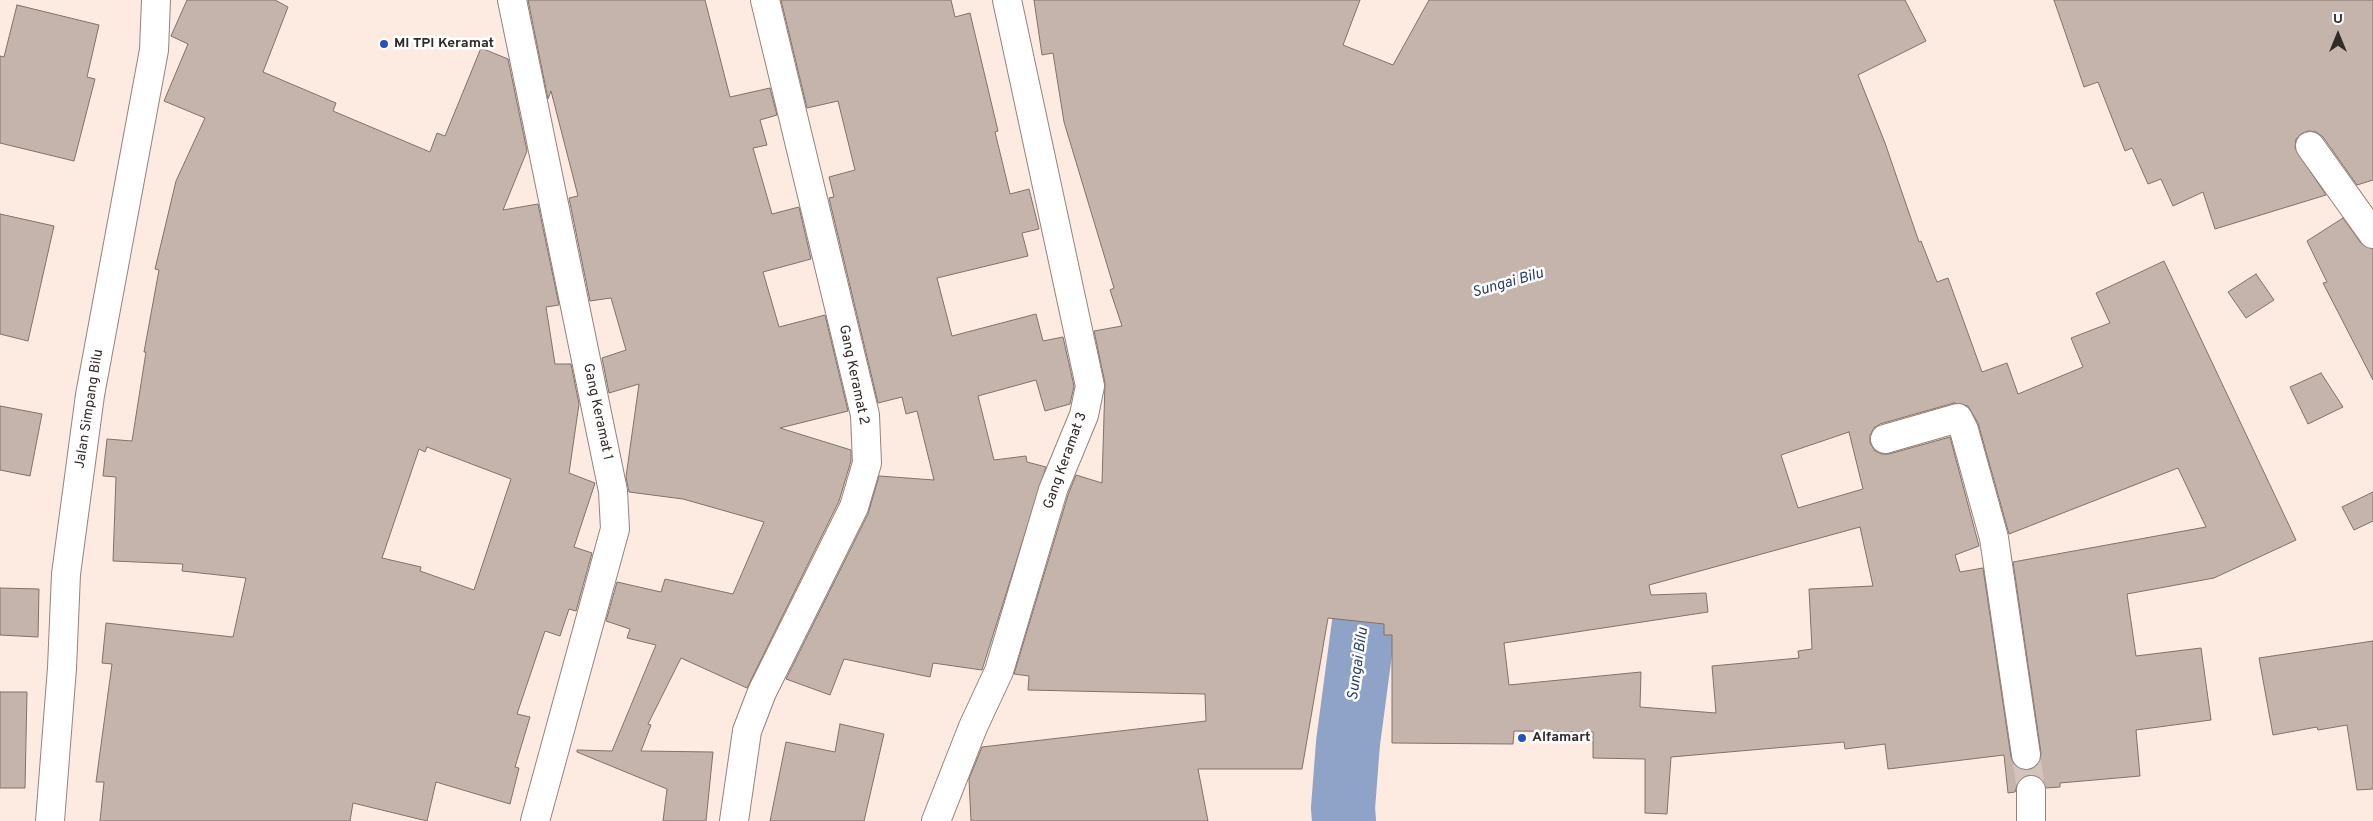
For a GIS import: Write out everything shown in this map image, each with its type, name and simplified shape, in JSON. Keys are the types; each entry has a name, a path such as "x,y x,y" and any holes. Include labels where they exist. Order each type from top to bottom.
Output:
{"street":[{"name":"Jalan Simpang Bilu","path":"50,821 68,564 90,395 154,50 156,0"},
{"name":"Gang Keramat 1","path":"512,0 613,491 614,510 614,529 535,821"},
{"name":"Gang Keramat 2","path":"734,821 747,731 759,700 854,507 867,463 864,415 765,0"},
{"name":"Gang Keramat 3","path":"936,821 972,727 999,671 1053,490 1084,415 1090,386 1007,0"},
{"path":"2310,146 2373,234"},
{"path":"1885,439 1958,418 1964,430 1994,538 2026,755"},
{"path":"2030,790 2031,821"}],"building":[{"path":"187,0 275,0 288,7 263,72 336,103 333,111 430,152 437,133 445,136 481,48 508,59 527,151 503,210 538,204 559,305 546,307 555,364 571,364 579,404 569,473 595,483 574,547 592,553 576,611 569,609 560,636 545,631 517,714 530,717 515,767 519,768 510,804 436,782 427,821 353,803 350,821 100,821 104,782 96,782 112,664 102,663 106,623 233,637 246,578 182,571 183,564 113,561 116,477 103,476 107,439 132,441 146,352 144,352 159,270 155,269 176,181 205,118 164,101 188,44 171,36","holes":["427,447 511,479 474,590 420,571 421,567 382,558 419,449 425,452"]},
{"path":"528,0 705,0 730,97 770,88 777,115 760,120 767,145 753,148 772,214 799,207 811,259 763,272 779,327 825,315 848,411 780,428 851,450 851,461 839,501 747,688 681,658 648,724 651,725 641,751 713,752 706,821 663,821 667,789 577,752 577,750 612,751 656,645 627,638 630,629 606,621 617,582 661,592 665,579 733,594 764,522 683,499 629,492 626,477 639,384 609,393 602,358 626,350 611,298 590,301 569,198 578,196 551,91 548,99"},
{"path":"781,0 951,0 955,17 970,13 998,131 995,132 1010,194 1029,189 1039,229 1022,233 1028,256 937,278 952,336 1036,314 1043,341 1063,337 1074,386 1070,404 1045,411 1036,380 978,396 994,460 1026,456 1027,462 1046,467 982,670 933,663 930,677 844,659 830,695 786,679 868,514 879,476 934,480 917,411 906,414 902,397 878,403 829,198 834,197 829,177 855,170 838,101 807,108"},
{"path":"1034,0 1360,0 1343,45 1393,65 1429,0 1905,0 1926,41 1858,75 1885,143 1919,242 1921,241 1937,282 1948,278 1982,372 2007,363 2018,394 2083,367 2071,338 2110,323 2096,293 2164,261 2296,540 2214,578 2127,594 2136,656 2201,648 2211,720 2136,730 2140,776 2060,783 2060,787 2046,788 2039,777 2031,774 2024,776 2018,782 2015,792 2008,793 2004,755 1888,769 1885,744 1845,749 1844,742 1671,757 1667,814 1645,813 1645,759 1593,758 1593,732 1514,731 1513,744 1392,743 1392,635 1384,635 1384,624 1328,618 1302,769 1198,769 1208,821 971,821 969,779 982,747 1206,721 1205,694 1028,690 1029,676 1014,674 1068,495 1076,475 1102,483 1105,383 1094,331 1122,326 1110,290 1114,288 1064,122 1053,53 1042,55","holes":["1954,403 1968,406 1978,423 2009,534 2178,468 2206,527 2013,562 2041,753 2040,761 2035,768 2029,770 2020,769 2014,764 2011,757 1983,568 1960,572 1955,555 1979,546 1950,437 1889,454 1882,454 1875,451 1870,443 1870,435 1874,428 1880,424","1849,432 1863,489 1798,508 1781,455","1860,527 1873,586 1809,589 1812,649 1798,651 1799,658 1712,666 1716,713 1640,707 1641,672 1509,685 1504,643 1708,612 1706,593 1651,595 1649,585"]},
{"path":"2054,0 2373,0 2373,180 2357,185 2323,137 2316,132 2308,131 2296,139 2295,148 2326,195 2215,229 2203,192 2173,206 2161,179 2148,184 2132,148 2125,151 2098,82 2084,87"},
{"path":"17,5 99,25 87,77 95,79 74,161 0,143 0,56 4,57"},
{"path":"0,214 54,226 28,341 0,334"},
{"path":"2343,218 2361,243 2373,249 2373,380 2323,283 2327,282 2307,241"},
{"path":"2256,274 2274,300 2246,318 2228,292"},
{"path":"2321,373 2343,407 2308,424 2290,387"},
{"path":"0,406 42,414 30,476 0,470"},
{"path":"2373,492 2373,521 2354,530 2342,507"},
{"path":"0,588 39,589 38,637 0,635"},
{"path":"2373,641 2373,789 2357,790 2347,725 2318,730 2317,727 2273,735 2259,658"},
{"path":"0,692 27,692 25,788 0,788"},
{"path":"840,724 884,734 864,821 770,821 786,742 835,752"}],"waterway":[{"name":"Sungai Bilu","path":"1344,821 1343,808 1348,743 1365,615 1368,533"}],"tunnel":[{"path":"2026,755 2031,790"}],"place":[{"name":"MI TPI Keramat","path":"384,44"},
{"name":"Alfamart","path":"1522,738"}]}
